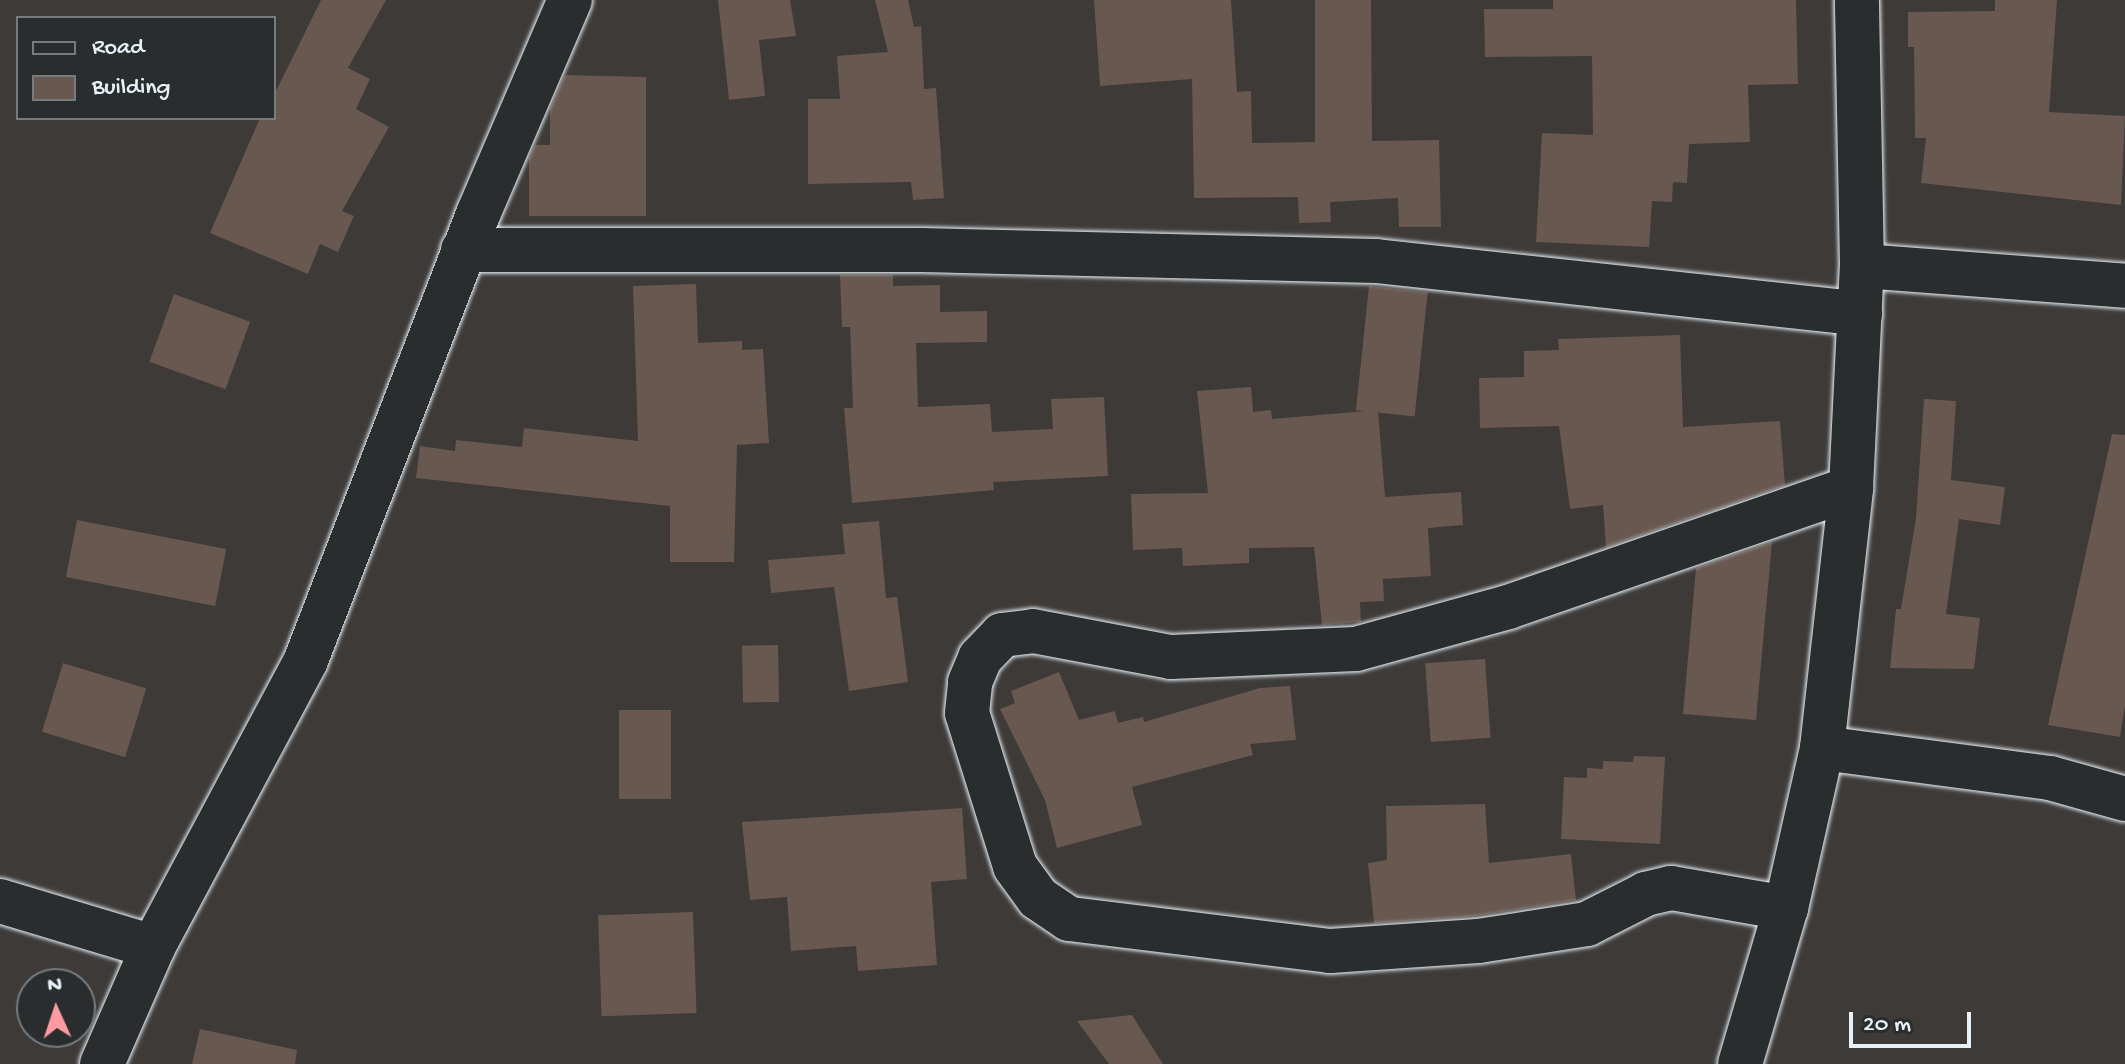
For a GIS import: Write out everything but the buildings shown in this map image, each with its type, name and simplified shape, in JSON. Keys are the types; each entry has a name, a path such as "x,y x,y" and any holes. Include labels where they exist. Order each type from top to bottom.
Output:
{"street":[{"path":"102,1064 153,947 306,660 463,250 570,0"},
{"path":"1740,1064 1786,908 1822,748 1851,488 1862,266 1857,0"},
{"path":"463,250 921,250 1376,261 1860,314"},
{"path":"1862,266 2125,286"},
{"path":"1786,908 1671,888 1646,894 1587,924 1478,941 1330,951 1069,919 1038,898 1015,866 967,713 970,682 980,658 1002,635 1033,631 1171,657 1356,649 1508,607 1851,488"},
{"path":"1822,748 2050,778 2125,799"},
{"path":"0,901 153,947"}]}
